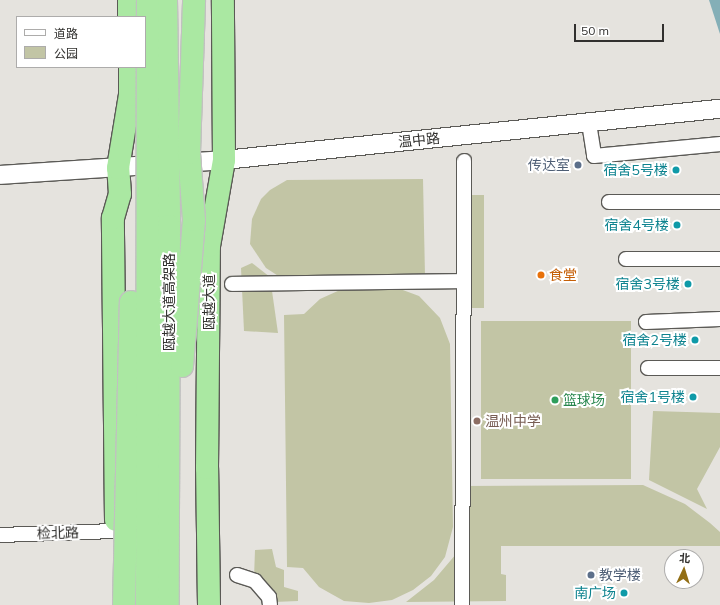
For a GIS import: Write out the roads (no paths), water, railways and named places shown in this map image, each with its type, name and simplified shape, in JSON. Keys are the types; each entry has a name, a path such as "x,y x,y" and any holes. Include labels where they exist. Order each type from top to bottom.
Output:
{"highway":[{"path":"129,0 129,16"},
{"name":"瓯越大道高架路","path":"147,605 148,0"},
{"name":"瓯越大道高架路","path":"166,0 169,226 168,605"},
{"path":"168,488 178,411 194,220 190,153 194,0"},
{"name":"瓯越大道","path":"208,605 207,468 209,246 224,160 223,0"},
{"path":"124,605 130,302 118,168 130,95 130,68"},
{"path":"120,194 113,218 116,531 128,605"}],"street":[{"name":"温中路","path":"0,174 118,168 224,160 720,109"},
{"path":"589,123 594,156 720,144"},
{"path":"462,605 464,161"},
{"path":"609,202 720,202"},
{"path":"626,259 720,259"},
{"path":"232,284 463,282"},
{"path":"646,322 720,319"},
{"path":"648,368 720,368"},
{"name":"检北路","path":"0,535 116,531"},
{"path":"237,574 255,581 269,597 270,605"}],"water":[{"path":"709,0 720,0 720,34"}],"place":[{"name":"传达室","path":"578,165"},
{"name":"宿舍5号楼","path":"676,170"},
{"name":"宿舍4号楼","path":"677,225"},
{"name":"食堂","path":"541,275"},
{"name":"宿舍3号楼","path":"688,284"},
{"name":"宿舍2号楼","path":"695,340"},
{"name":"宿舍1号楼","path":"693,397"},
{"name":"篮球场","path":"555,400"},
{"name":"温州中学","path":"477,421"},
{"name":"教学楼","path":"591,575"},
{"name":"南广场","path":"624,593"}]}
